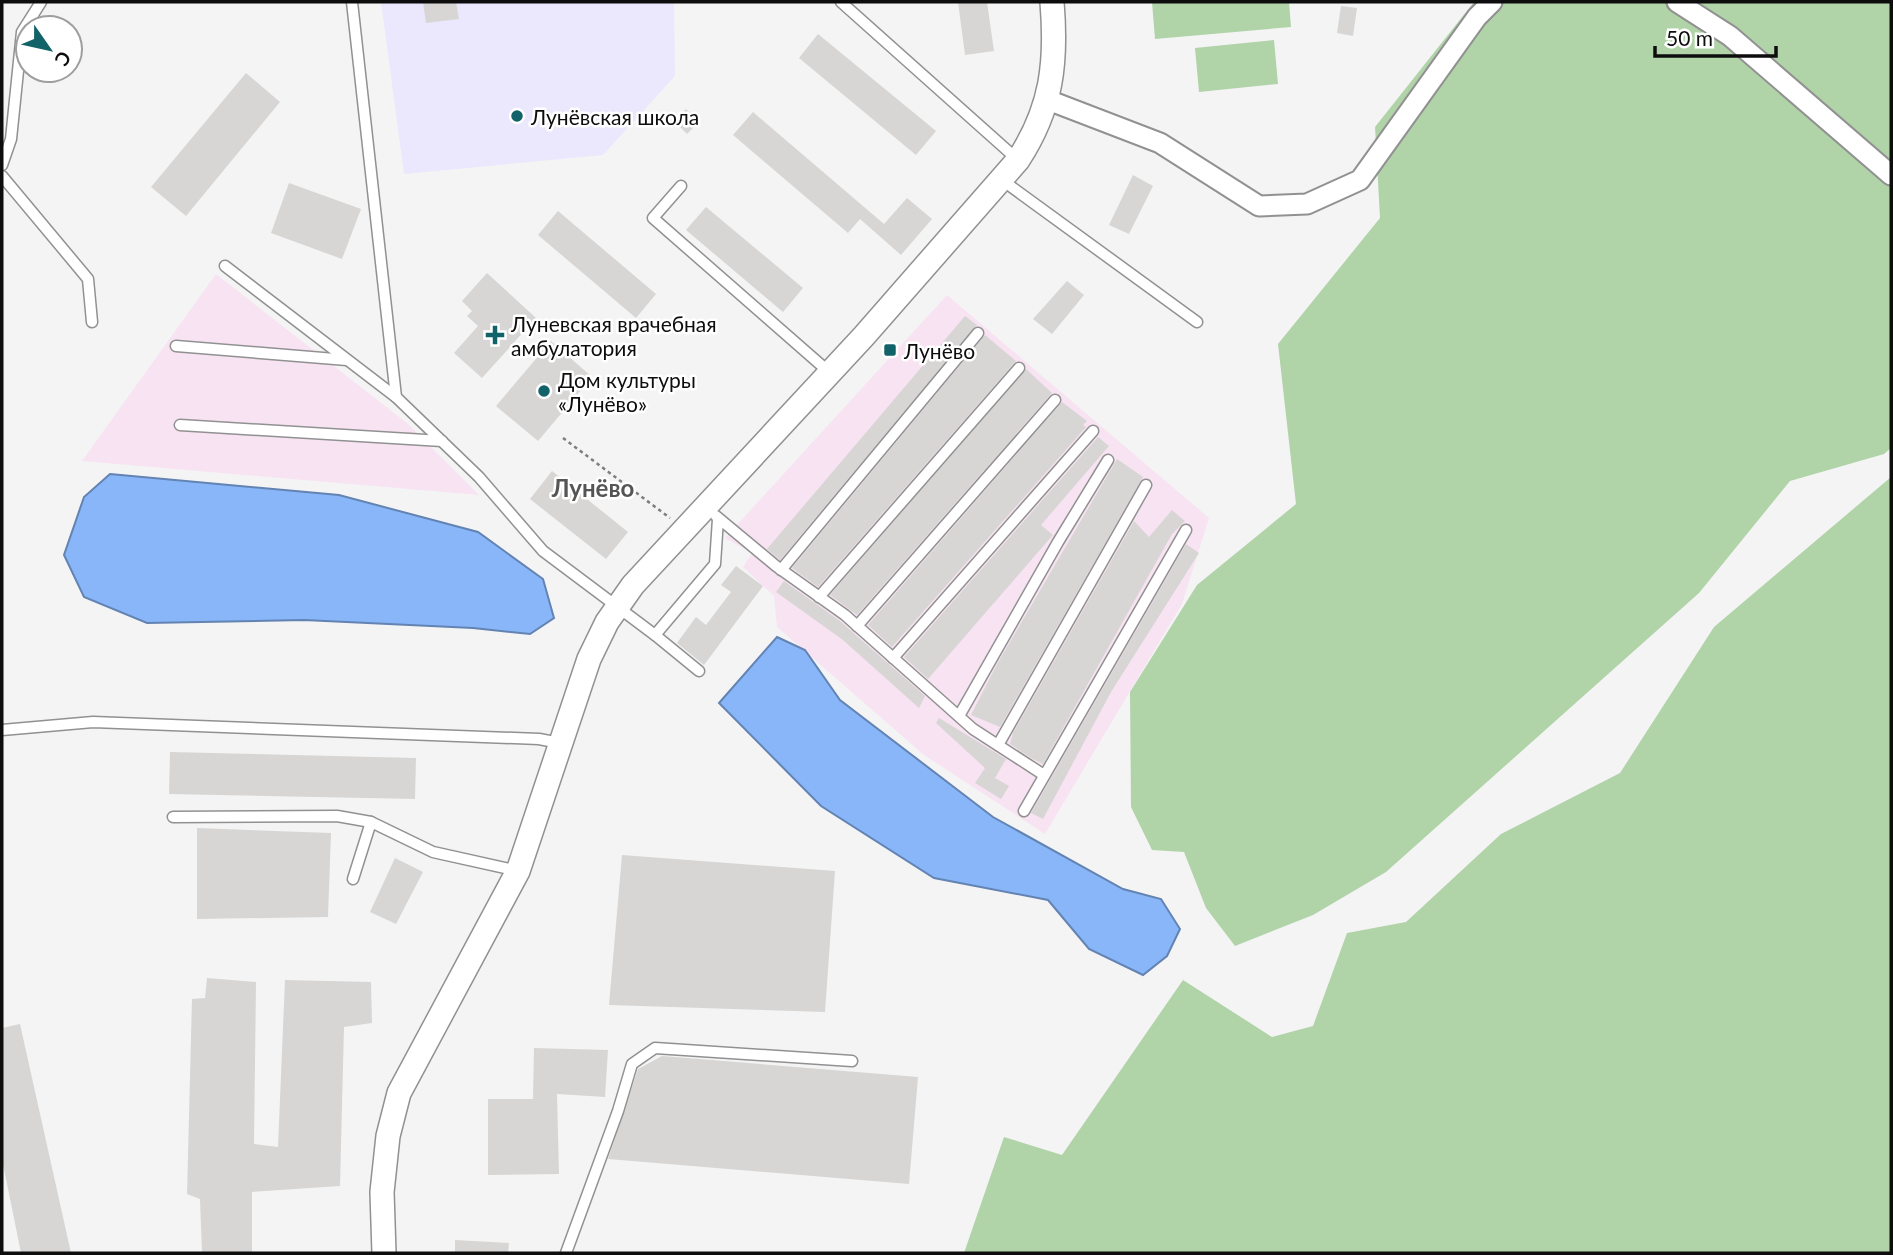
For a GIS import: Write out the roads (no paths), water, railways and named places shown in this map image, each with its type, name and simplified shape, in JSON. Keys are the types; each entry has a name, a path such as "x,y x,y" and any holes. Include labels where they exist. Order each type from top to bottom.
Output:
{"street":[{"path":"384,1253 382,1192 388,1136 399,1093 518,871 589,659 618,606 684,529 711,513 830,372 1018,160 1037,131 1048,100 1054,27 1052,2"},
{"path":"1048,100 1160,143 1259,206 1307,204 1360,180 1477,17 1492,2"},
{"path":"1677,2 1730,36 1891,176"}],"lane":[{"path":"2,165 11,139 22,32 41,2"},
{"path":"352,2 396,397"},
{"path":"841,2 1018,160"},
{"path":"2,176 88,279 92,322"},
{"path":"1001,180 1197,322"},
{"path":"681,186 653,218 830,372"},
{"path":"225,266 396,397 479,477 543,551 699,670"},
{"path":"781,570 978,333"},
{"path":"176,346 347,360"},
{"path":"819,597 1018,368"},
{"path":"857,626 1055,400"},
{"path":"180,425 442,441"},
{"path":"894,658 1093,431"},
{"path":"960,716 1058,542 1108,460"},
{"path":"998,745 1146,485"},
{"path":"711,513 781,570 857,626 960,716 1044,775"},
{"path":"655,635 715,564 711,513"},
{"path":"1024,811 1186,530"},
{"path":"2,730 93,722 539,738 562,743"},
{"path":"173,817 338,816 371,822 433,852 518,871"},
{"path":"353,879 371,822"},
{"path":"566,1253 618,1111 632,1064 655,1048 852,1061"}],"water":[{"path":"110,474 339,495 478,532 543,579 554,618 530,634 473,628 304,620 147,623 84,597 64,555 84,497"},
{"path":"777,637 805,650 840,700 993,817 1123,889 1161,899 1180,929 1167,956 1143,975 1089,949 1048,900 934,878 821,806 719,703"}],"place":[{"name":"Лунёвская школа","path":"517,116"},
{"name":"Луневская врачебная амбулатория","path":"495,335"},
{"name":"Лунёво","path":"890,350"},
{"name":"Дом культуры «Лунёво»","path":"544,391"}],"district":[{"name":"Лунёво","path":"593,487"}]}
